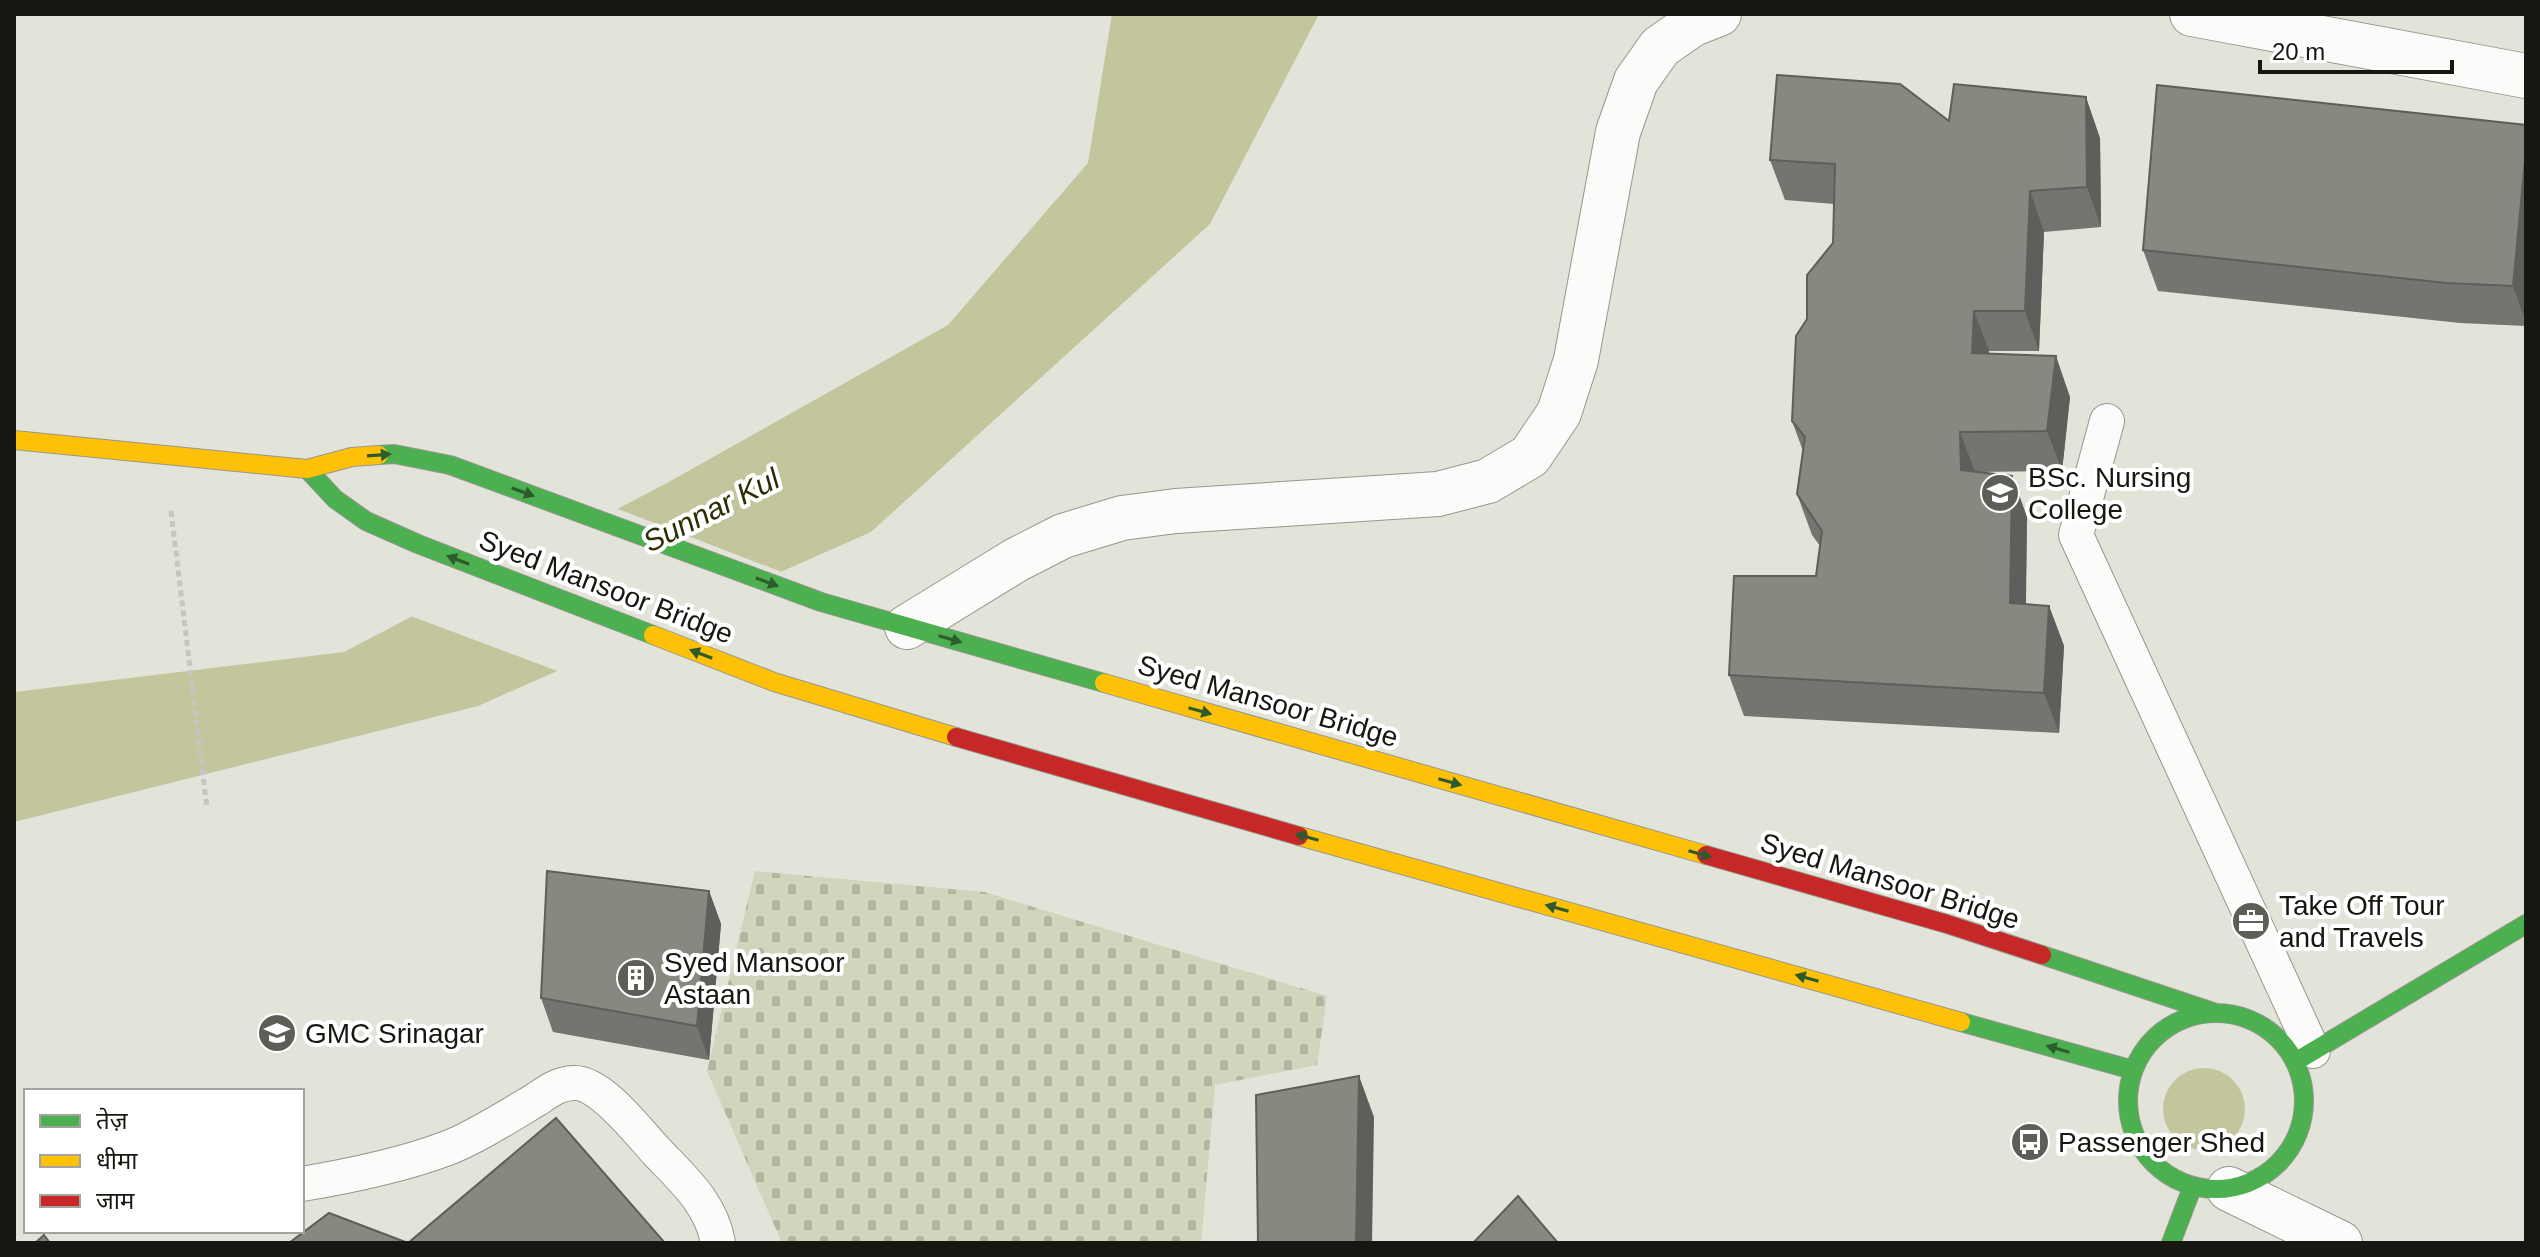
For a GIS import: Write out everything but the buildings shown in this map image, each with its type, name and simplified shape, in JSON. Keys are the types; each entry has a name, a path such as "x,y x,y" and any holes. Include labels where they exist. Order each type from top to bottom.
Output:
{"main road":[{"path":"14,440 307,469"},
{"name":"Syed Mansoor Bridge","path":"2133,1070 1020,757 774,682 366,521 335,499 307,469 352,457 394,454 450,465 821,602 1947,924 2216,1013"},
{"path":"2304,1057 2526,924"},
{"path":"2216,1013 2252,1020 2304,1057 2302,1121 2290,1150 2263,1176 2210,1188 2159,1170 2136,1141 2127,1106 2133,1070 2151,1040 2181,1019 2216,1013"},
{"path":"2171,1243 2210,1188"}],"street":[{"path":"907,627 1016,560 1063,536 1122,518 1191,510 1438,494 1488,481 1530,456 1559,413 1576,360 1618,132 1636,81 1660,47 1693,24 1719,14"},
{"path":"2192,14 2526,76"},
{"path":"2210,1188 2340,1243"}],"lane":[{"path":"2107,421 2076,535 2304,1057"},
{"path":"304,1184 360,1174 447,1148 538,1099 555,1086 577,1083 597,1091 618,1110 692,1189 709,1211 718,1243"}],"path":[{"path":"164,454 207,808"}],"green space":[{"path":"755,871 984,892 1327,996 1317,1065 1215,1085 1201,1243 782,1243 707,1071"}],"water":[{"name":"Sunnar Kul","path":"1112,14 1319,14 1210,224 871,532 478,706 14,822 14,692 344,652 665,484 948,325 1088,163"},
{"path":"2196,1068 2212,1068 2227,1075 2238,1086 2245,1109 2242,1125 2233,1138 2212,1150 2196,1150 2181,1143 2170,1132 2163,1117 2163,1101 2170,1086 2181,1075"}],"pier":[{"path":"613,507 787,574 563,673 408,615"}],"traffic: fast":[{"path":"379,455 394,454 450,465 821,602 1104,683"},
{"path":"307,469 335,499 366,521 653,635"},
{"path":"2295,1062 2526,924"},
{"path":"2042,955 2216,1013"},
{"path":"2216,1013 2250,1020 2278,1039 2297,1067 2304,1101 2297,1135 2278,1163 2250,1182 2216,1189 2182,1182 2154,1163 2135,1135 2128,1101 2135,1067 2154,1039 2182,1020 2216,1013"},
{"path":"1961,1022 2133,1070"},
{"path":"2171,1243 2192,1188"}],"traffic: slow":[{"path":"14,440 307,469 352,457 379,455"},
{"path":"653,635 774,682 956,737"},
{"path":"1104,683 1706,855"},
{"path":"1299,836 1961,1022"}],"traffic: jam":[{"path":"956,737 1299,836"},
{"path":"1706,855 1947,924 2042,955"}],"place":[{"name":"BSc. Nursing College","path":"2000,493"},
{"name":"Take Off Tour and Travels","path":"2251,921"},
{"name":"Syed Mansoor Astaan","path":"636,978"},
{"name":"GMC Srinagar","path":"277,1033"},
{"name":"Passenger Shed","path":"2030,1142"}]}
